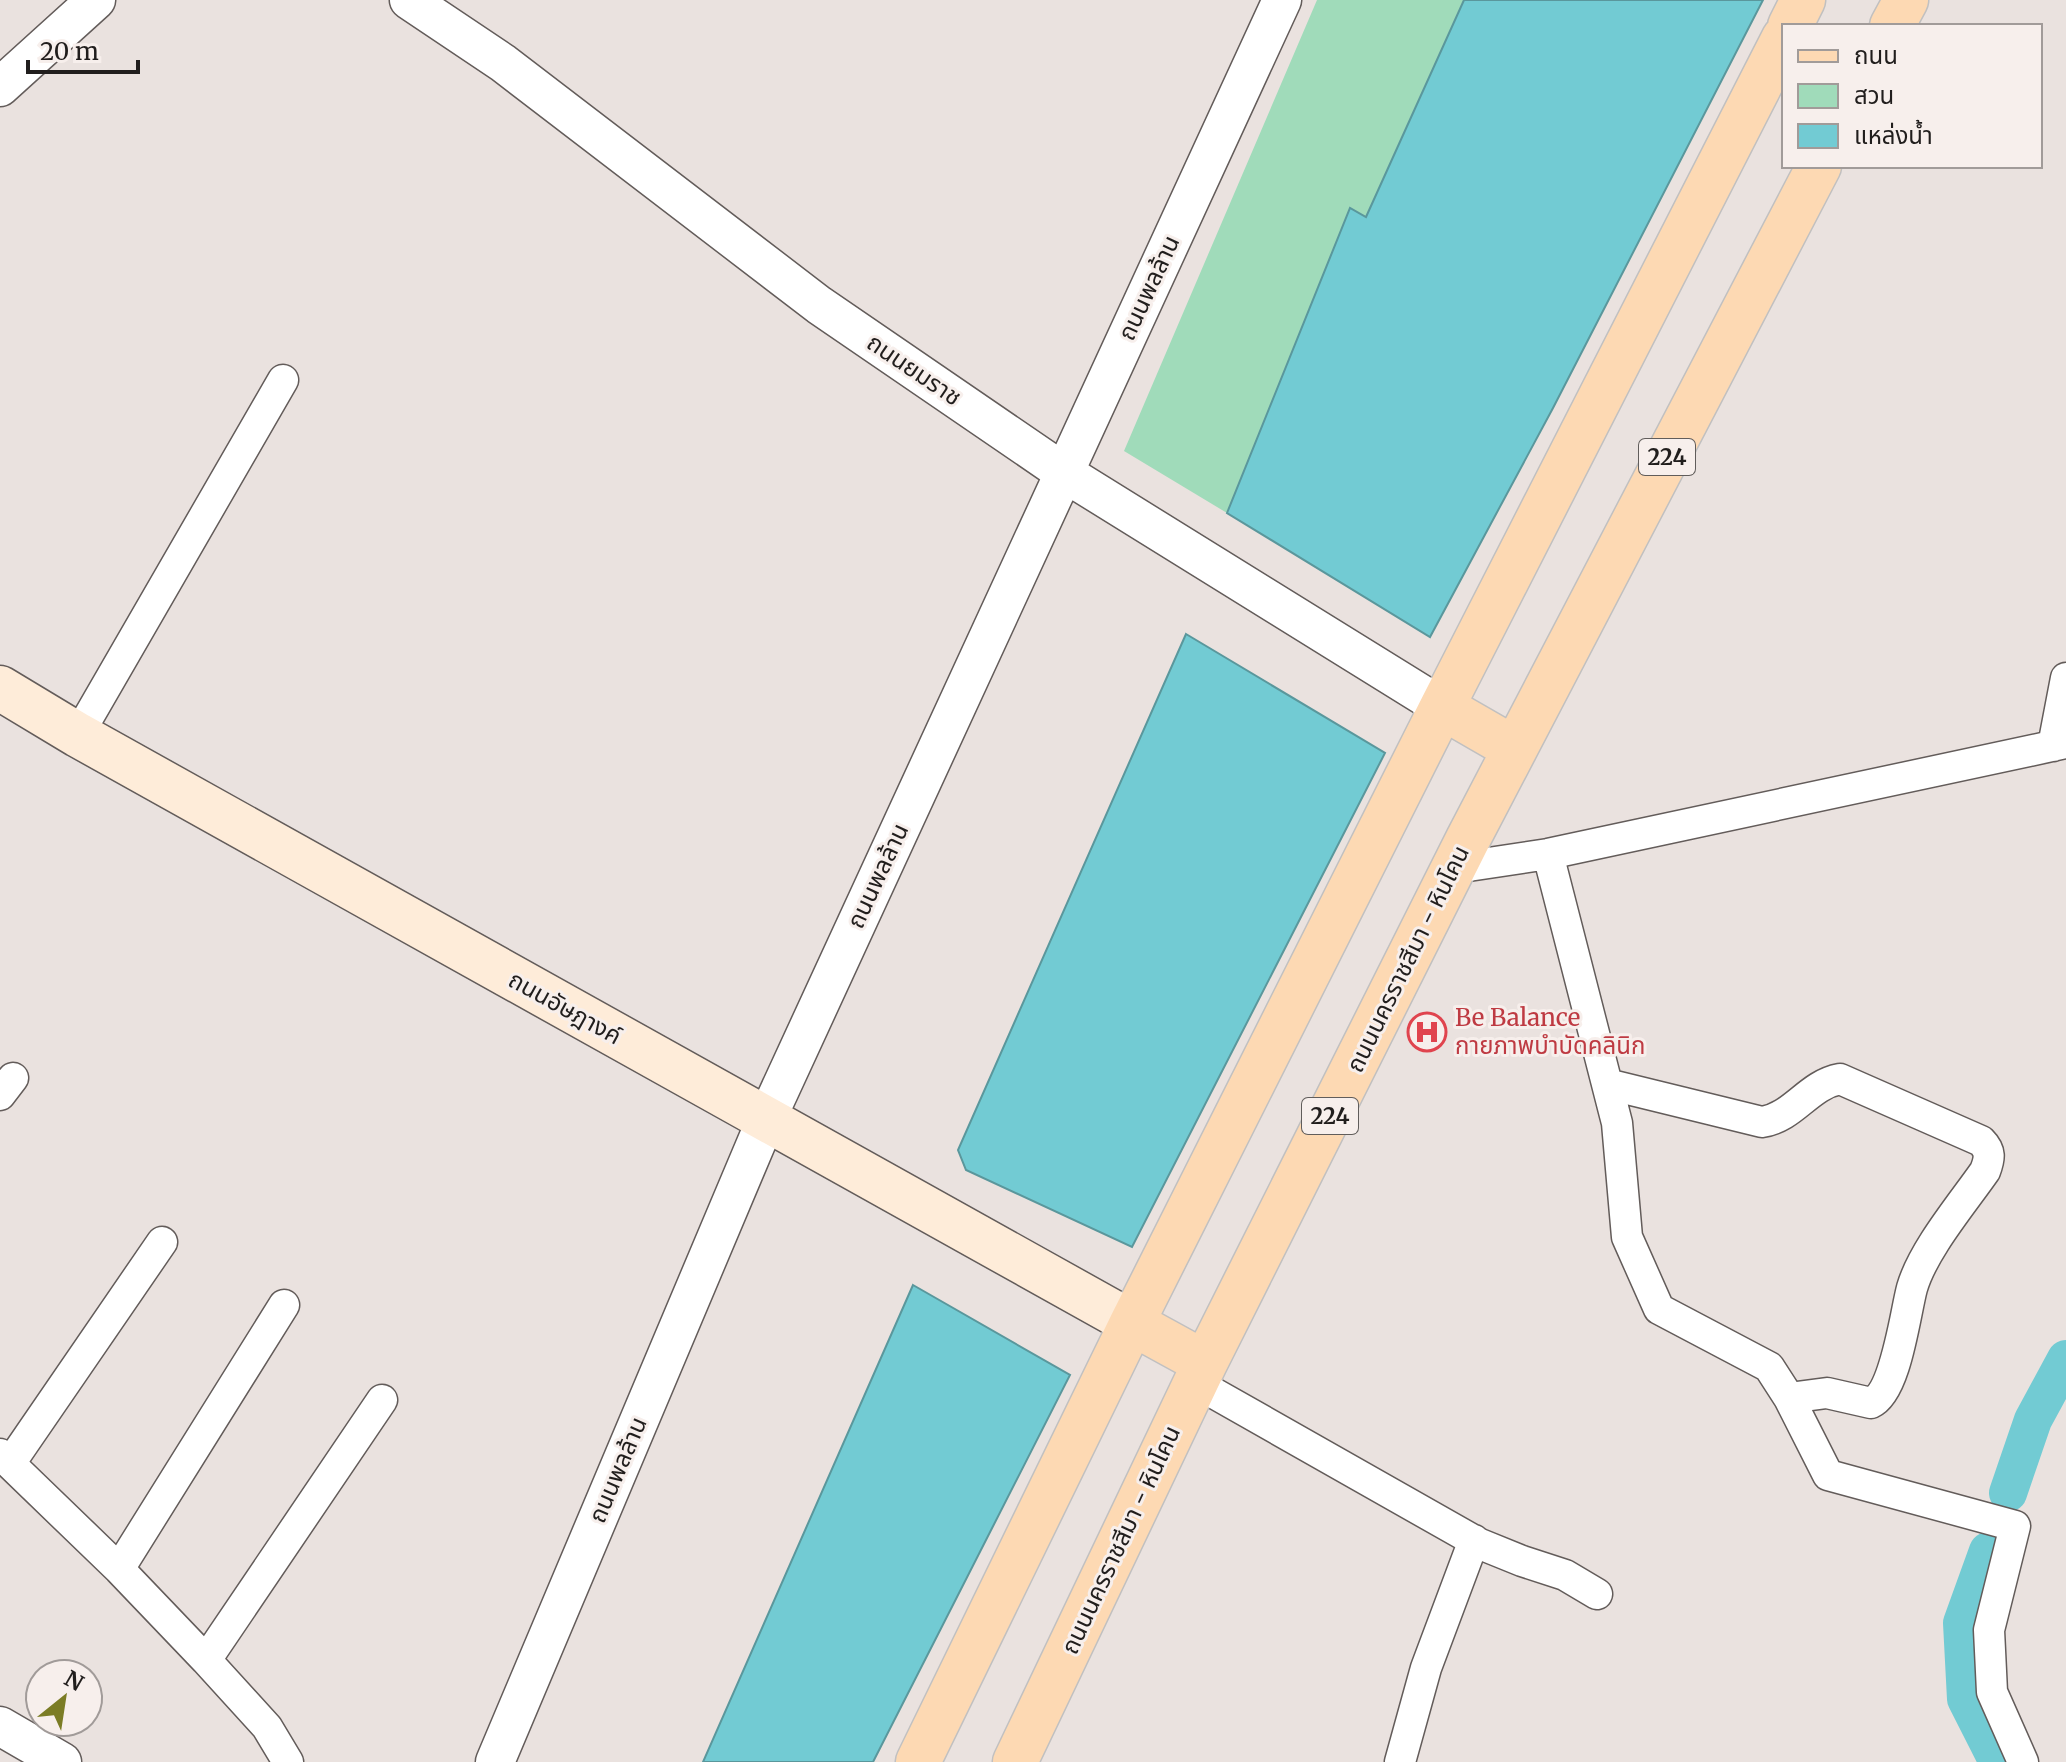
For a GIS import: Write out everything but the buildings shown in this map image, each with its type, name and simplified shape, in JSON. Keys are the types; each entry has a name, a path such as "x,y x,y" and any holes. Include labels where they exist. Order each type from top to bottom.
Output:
{"main road":[{"path":"1791,24 1803,0"},
{"path":"1893,24 1906,0"},
{"path":"918,1762 1132,1323 1782,42"},
{"name":"ถนนนครราชสีมา - หินโคน","path":"1015,1762 1201,1373 1455,868 1818,168"},
{"name":"ถนนอัษฎางค์","path":"0,688 78,735 1132,1323"},
{"path":"1442,707 1515,749"},
{"path":"1132,1323 1201,1373"}],"street":[{"path":"0,87 96,0"},
{"name":"ถนนยมราช","path":"409,0 503,63 819,305 1063,472 1442,707"},
{"name":"ถนนพลล้าน","path":"495,1762 766,1120 1282,0"},
{"path":"78,735 283,380"},
{"path":"1455,868 1548,854 2059,745 2066,678"},
{"path":"1548,854 1617,1123 1627,1237 1659,1309 1769,1367 1789,1398 1828,1475 2015,1526 1989,1630 1992,1692 2023,1762"},
{"path":"1607,1084 1762,1122 1776,1120 1818,1086 1840,1079 1969,1135 1987,1147 1990,1157 1985,1171 1917,1276 1888,1381 1880,1397 1871,1403 1827,1393 1789,1398"},
{"path":"162,1242 6,1458 206,1660 267,1727 288,1762"},
{"path":"119,1569 284,1305"},
{"path":"1201,1373 1474,1540 1565,1575 1597,1594"},
{"path":"206,1660 382,1400"},
{"path":"1400,1762 1426,1668 1474,1540"},
{"path":"0,1726 62,1762"}],"green space":[{"path":"1317,0 1464,0 1366,217 1350,209 1227,513 1124,451"}],"water":[{"path":"1464,0 1763,0 1553,408 1430,637 1227,513 1350,208 1366,217"},
{"path":"1186,634 1385,753 1132,1247 966,1170 958,1150"},
{"path":"913,1285 1070,1375 873,1762 703,1762"}],"waterway":[{"path":"2008,1493 2033,1420 2066,1359"},
{"path":"1988,1551 1962,1623 1966,1699 1998,1762"}],"place":[{"name":"Be Balance กายภาพบำบัดคลินิก","path":"1427,1032"}]}
